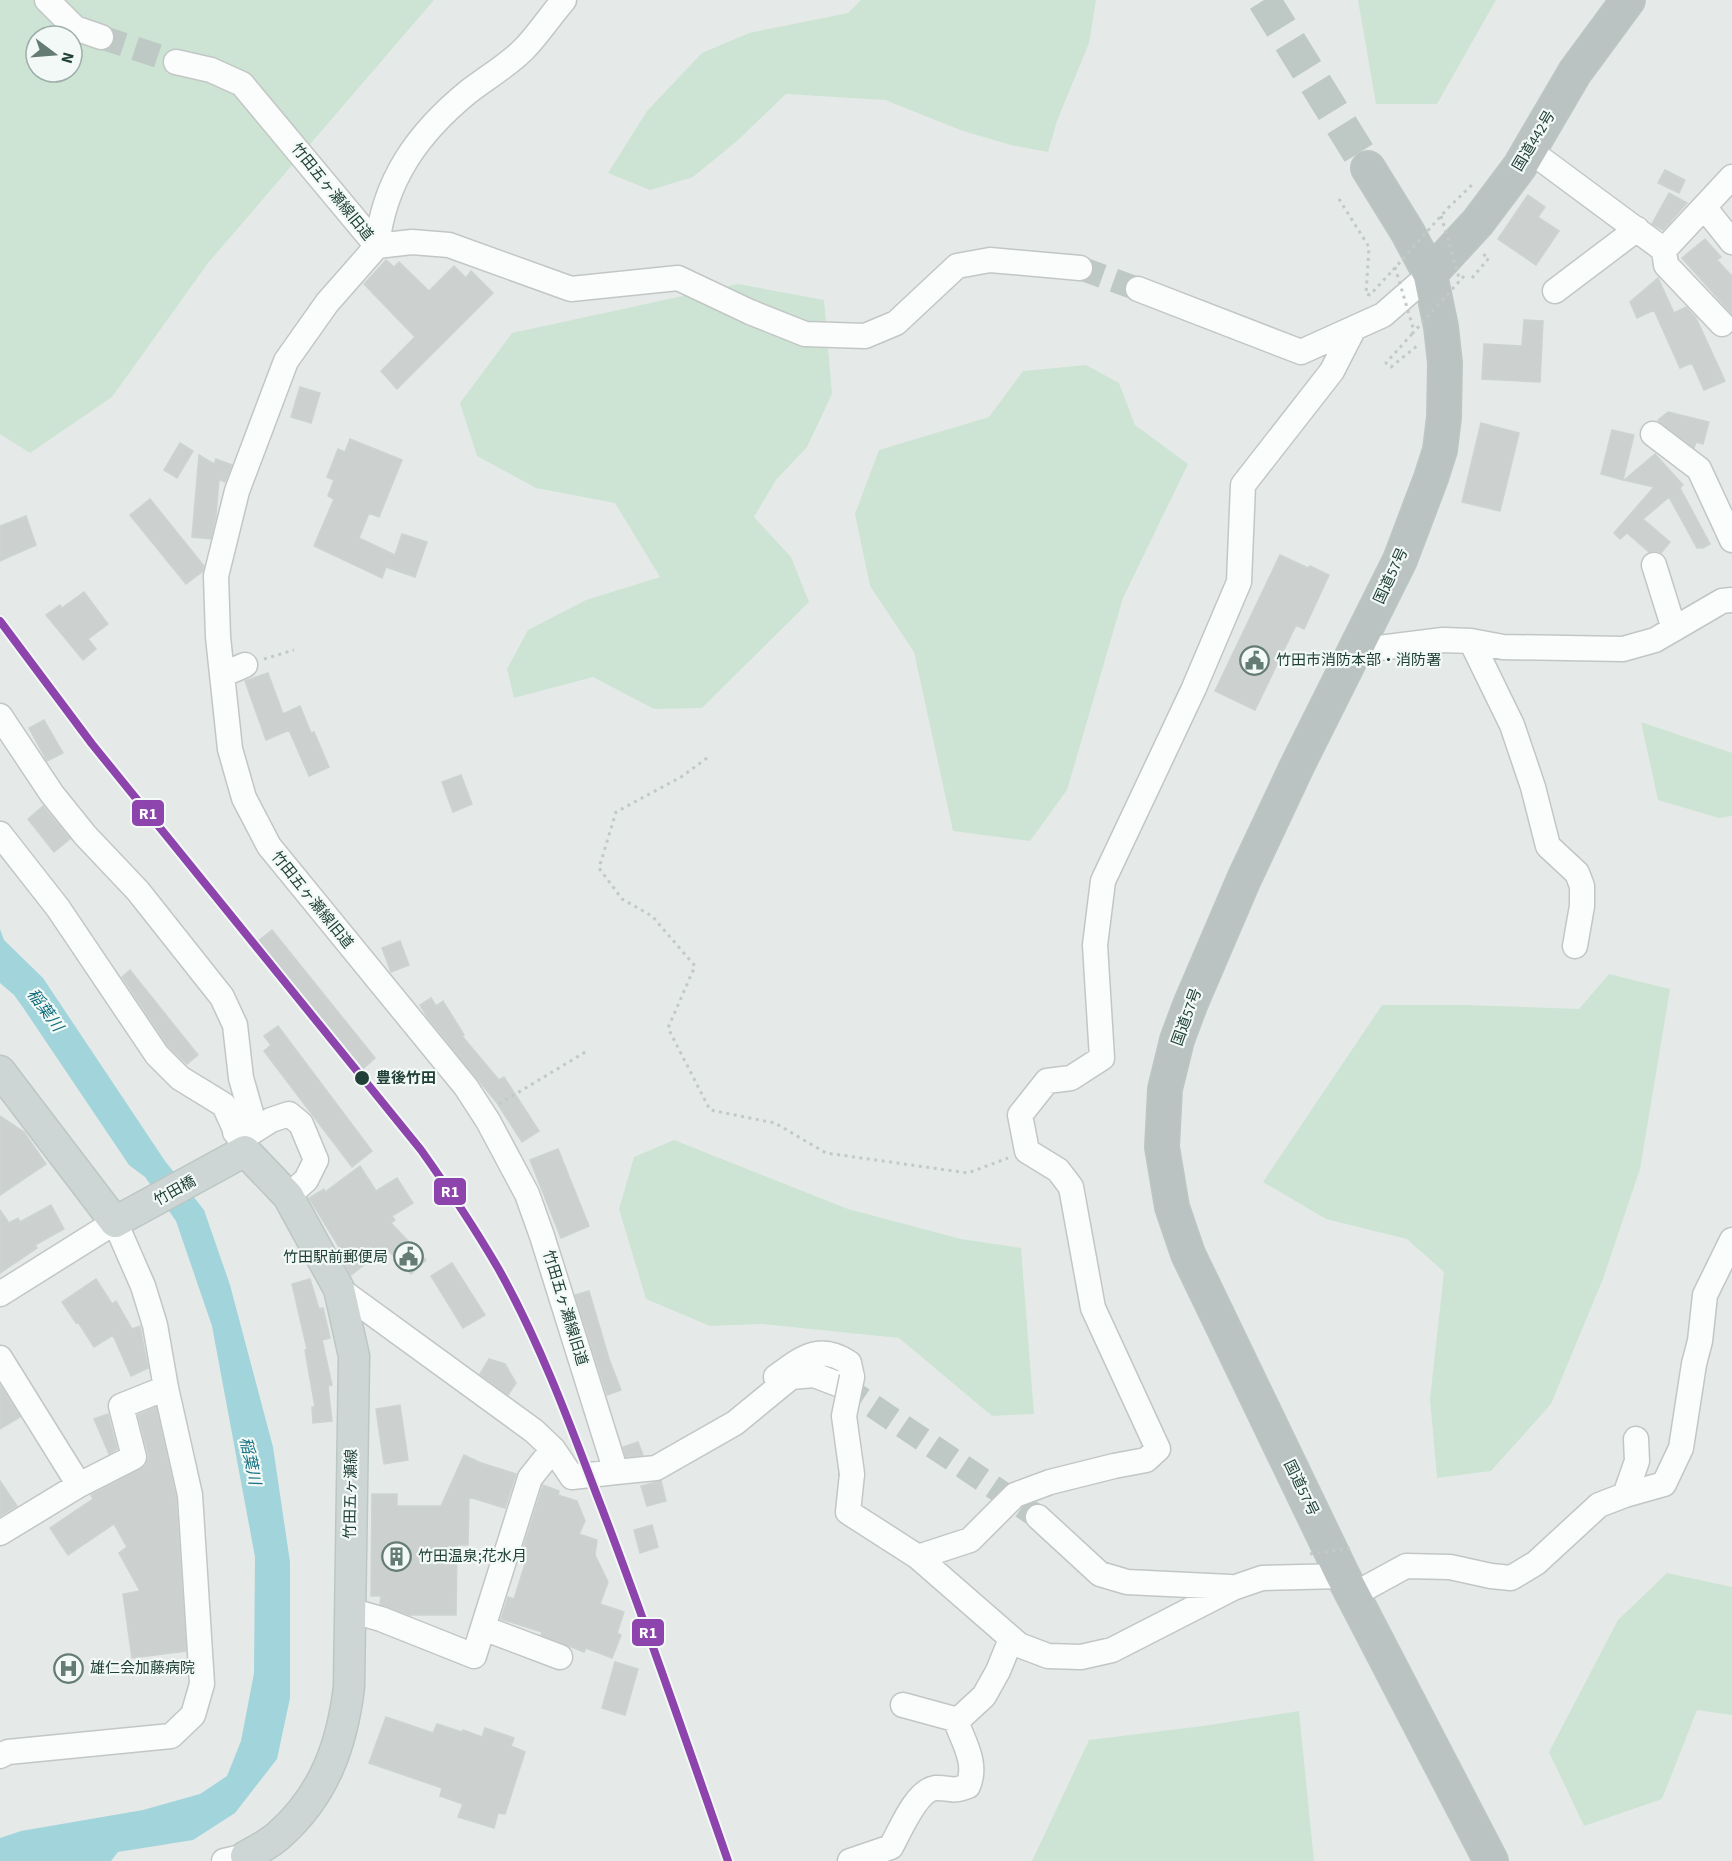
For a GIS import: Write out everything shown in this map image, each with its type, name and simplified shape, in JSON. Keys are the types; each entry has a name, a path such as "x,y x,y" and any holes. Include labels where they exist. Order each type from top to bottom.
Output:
{"highway":[{"name":"国道442号","path":"1445,277 1478,222 1520,166 1575,72 1628,0"},
{"name":"国道57号","path":"1368,168 1407,231 1445,277 1441,327 1445,363 1444,417 1440,450 1400,560 1292,776 1244,879 1190,1005 1177,1040 1165,1089 1162,1148 1172,1207 1188,1254 1491,1861"}],"main road":[{"path":"0,1071 124,1218"},
{"name":"竹田橋","path":"124,1218 218,1167 240,1141"},
{"name":"竹田五ヶ瀬線","path":"240,1141 288,1197 339,1289 354,1356 349,1687 345,1721 336,1751 324,1777 305,1807 277,1837 240,1859"}],"street":[{"path":"47,0 75,28 101,37"},
{"path":"564,0 523,51 467,93 433,124 406,158 389,190 379,227 377,246 412,242 449,245 571,289 678,278 750,312 805,334 864,336 896,323 957,266 990,260 1080,268"},
{"name":"竹田五ヶ瀬線旧道","path":"176,62 211,70 242,84 377,246 327,303 286,361 237,491 216,576 218,637 230,749 244,798 269,846 466,1087 488,1121 526,1194 542,1236 616,1472"},
{"path":"1529,150 1664,250 1666,265 1722,324"},
{"path":"1664,250 1732,177"},
{"path":"1704,207 1732,242"},
{"path":"1555,291 1636,229"},
{"path":"1138,289 1301,352 1383,315 1445,277"},
{"path":"918,1557 970,1540 1015,1495 1050,1482 1146,1460 1158,1449 1093,1308 1071,1187 1059,1170 1027,1151 1020,1115 1047,1081 1071,1078 1102,1058 1095,945 1103,880 1194,688 1239,582 1243,485 1332,371 1354,328"},
{"path":"1653,434 1699,469 1732,540"},
{"path":"1654,565 1674,630"},
{"path":"1355,651 1443,640 1471,641 1503,647 1623,649 1655,640 1722,601 1732,600"},
{"path":"1471,641 1512,725 1533,787 1548,846 1577,873 1582,886 1582,906 1575,946"},
{"path":"222,675 246,665"},
{"path":"0,716 59,802 85,835 138,891 222,997 235,1025 241,1078 253,1120 240,1141"},
{"path":"0,834 58,908 158,1055 180,1078 224,1105 240,1141"},
{"path":"240,1141 271,1120 289,1114 301,1124 316,1160 306,1180 288,1197"},
{"path":"0,1294 124,1218 155,1324 166,1388 190,1496 202,1684 193,1715 171,1736 3,1749"},
{"path":"339,1289 534,1431 553,1449 572,1477 656,1468 735,1423 768,1396 763,1386 797,1361 816,1354 830,1353 840,1357 849,1363 844,1416 852,1474 848,1512 918,1557 1018,1645 1048,1656 1081,1657 1112,1650 1233,1588 1262,1578 1349,1573 1406,1566 1450,1567 1511,1578 1536,1563 1599,1505 1624,1495 1664,1484 1681,1448 1694,1364 1700,1341 1705,1295 1732,1240"},
{"path":"0,1359 79,1485"},
{"path":"0,1533 79,1485 134,1457 121,1406 166,1388"},
{"path":"1624,1495 1637,1461 1636,1439"},
{"path":"349,1610 381,1618 474,1656 530,1478 553,1449"},
{"path":"1038,1517 1100,1574 1126,1582 1233,1588"},
{"path":"483,1628 561,1657"},
{"path":"903,1705 958,1720 984,1696 998,1671 1011,1639"},
{"path":"850,1861 891,1847 920,1795 934,1788 956,1791 968,1786 973,1764 955,1719"}],"path":[{"path":"1339,199 1369,247 1366,294 1370,296 1467,188"},
{"path":"1418,346 1391,367 1386,363 1414,331 1445,277 1441,216"},
{"path":"1472,278 1489,258 1483,254"},
{"path":"1395,267 1414,331"},
{"path":"1445,277 1464,276"},
{"path":"246,665 294,650"},
{"path":"707,758 681,777 616,812 599,868 622,899 652,916 694,966 668,1028 710,1110 775,1123 826,1153 968,1173 1027,1151"},
{"path":"492,1108 587,1051"},
{"path":"1310,1554 1349,1573"}],"green space":[{"path":"0,0 434,0 208,263 112,397 30,453 0,434"},
{"path":"861,0 1096,0 1089,43 1057,121 1048,152 1011,145 963,131 885,100 786,94 737,141 693,177 650,190 608,173 647,111 702,53 749,33 848,13"},
{"path":"1358,0 1496,0 1437,104 1376,104"},
{"path":"738,284 824,300 832,394 807,447 776,480 754,517 791,557 809,602 702,708 654,709 593,677 514,698 507,669 528,630 586,600 660,577 615,503 536,488 477,456 460,403 512,333"},
{"path":"1086,365 1119,383 1135,425 1188,464 1123,598 1067,790 1030,841 953,831 914,652 870,586 855,514 879,450 989,417 1023,371"},
{"path":"1641,722 1732,753 1732,816 1719,818 1658,800"},
{"path":"1609,974 1670,989 1640,1169 1603,1279 1551,1404 1491,1471 1437,1478 1430,1399 1444,1272 1407,1239 1326,1219 1263,1182 1382,1005 1579,1009"},
{"path":"674,1140 848,1209 961,1239 1021,1248 1034,1414 992,1416 899,1338 762,1324 710,1326 646,1299 619,1209 634,1157"},
{"path":"1667,1573 1732,1587 1732,1715 1697,1710 1662,1799 1584,1826 1549,1752 1618,1620"},
{"path":"1299,1711 1314,1861 1032,1861 1089,1740"}],"water":[{"name":"稲葉川","path":"0,929 4,940 43,978 165,1161 204,1210 230,1285 273,1447 290,1562 290,1698 277,1759 235,1813 193,1840 118,1852 111,1861 0,1861 0,1838 21,1831 143,1810 200,1794 227,1776 241,1741 254,1673 255,1557 212,1326 176,1221 145,1177 129,1165 22,1006 14,995 0,983"}],"building":[{"path":"1665,170 1685,180 1679,193 1658,183"},
{"path":"1669,193 1687,203 1663,230 1652,224"},
{"path":"1528,195 1545,207 1538,217 1559,231 1536,265 1498,239"},
{"path":"1705,239 1721,257 1717,260 1732,276 1732,314 1682,258"},
{"path":"386,260 394,267 399,262 429,291 454,266 466,278 471,271 493,293 397,389 381,371 415,337 364,284"},
{"path":"1658,278 1674,313 1686,307 1696,318 1725,381 1704,390 1692,363 1680,368 1654,310 1637,318 1630,302"},
{"path":"1524,320 1543,321 1540,382 1482,379 1484,344 1522,346"},
{"path":"300,387 320,393 311,423 291,417"},
{"path":"1668,412 1709,422 1703,444 1696,442 1694,448 1658,420"},
{"path":"1481,423 1519,433 1500,511 1462,502"},
{"path":"1612,430 1634,435 1623,480 1601,474"},
{"path":"350,439 402,460 379,517 369,513 359,538 395,555 402,534 427,542 415,577 386,567 382,578 314,546 334,499 328,496 334,480 327,477 338,449 345,452"},
{"path":"180,443 193,451 177,478 164,470"},
{"path":"1655,454 1683,485 1680,488 1710,544 1703,548 1697,548 1669,497 1643,519 1670,542 1661,553 1649,552 1627,533 1620,539 1614,533 1654,487 1624,480"},
{"path":"199,455 214,464 216,459 232,465 225,482 219,479 211,539 192,537"},
{"path":"150,499 204,566 203,571 186,584 130,515"},
{"path":"26,516 36,545 0,561 0,526"},
{"name":"竹田市消防本部・消防署","path":"1280,555 1329,575 1304,629 1296,625 1255,710 1215,691"},
{"path":"84,592 108,624 88,639 96,649 83,660 46,615 60,605 62,608"},
{"path":"268,673 283,714 300,706 329,767 309,776 289,730 266,740 245,681"},
{"path":"44,720 63,753 47,761 29,728"},
{"path":"461,775 472,804 453,812 442,782"},
{"path":"43,806 70,839 54,852 28,819"},
{"path":"272,930 375,1058 363,1069 258,941"},
{"path":"400,941 409,965 391,972 382,948"},
{"path":"130,970 198,1055 187,1064 168,1046 122,977"},
{"path":"431,998 436,1006 443,1001 464,1035 462,1036 499,1080 504,1077 539,1131 522,1142 497,1103 428,1018 420,1005"},
{"path":"278,1026 372,1151 352,1167 264,1051 271,1045 264,1036"},
{"path":"0,1116 24,1132 46,1164 0,1195"},
{"path":"558,1149 589,1226 561,1238 530,1160"},
{"path":"360,1166 376,1191 397,1178 413,1203 392,1216 395,1220 391,1223 426,1260 411,1274 386,1248 351,1275 337,1249 339,1247 309,1198 324,1189 325,1192"},
{"path":"51,1205 64,1229 35,1245 37,1248 0,1273 0,1210 9,1223 18,1218 20,1222"},
{"path":"452,1263 485,1315 463,1328 431,1276"},
{"path":"96,1279 112,1304 116,1301 132,1329 140,1326 148,1368 131,1376 113,1335 94,1347 62,1302"},
{"path":"310,1279 319,1309 323,1308 330,1338 322,1340 332,1385 328,1386 332,1421 313,1423 312,1407 315,1407 305,1350 307,1349 292,1284"},
{"path":"589,1291 609,1359 621,1390 607,1395 575,1295"},
{"path":"489,1359 505,1364 516,1383 508,1395 480,1374"},
{"path":"0,1385 20,1417 0,1429"},
{"path":"400,1405 408,1460 384,1464 376,1409"},
{"path":"156,1407 176,1497 186,1651 132,1658 123,1594 140,1591 119,1553 127,1547 114,1524 68,1555 50,1528 93,1499 91,1495 145,1466 148,1453 138,1415"},
{"path":"108,1414 117,1449 109,1454 94,1419"},
{"path":"638,1442 643,1455 626,1457 623,1447"},
{"name":"竹田温泉;花水月","path":"464,1455 516,1474 505,1508 469,1497 468,1545 457,1545 456,1615 408,1615 380,1604 381,1596 371,1596 372,1494 397,1494 397,1506 441,1506"},
{"path":"0,1481 17,1506 0,1516"},
{"path":"661,1481 666,1501 647,1506 641,1486"},
{"path":"543,1485 559,1491 558,1495 577,1501 585,1521 579,1534 597,1540 595,1555 608,1582 600,1604 624,1612 617,1633 621,1635 612,1658 586,1648 584,1652 541,1635 542,1632 501,1619 508,1597 514,1599 525,1564 519,1561"},
{"path":"652,1525 658,1547 640,1553 634,1530"},
{"path":"615,1662 638,1669 625,1715 602,1708"},
{"path":"386,1717 433,1733 437,1724 482,1737 485,1728 514,1738 511,1746 525,1752 505,1814 498,1813 494,1828 458,1817 463,1804 440,1796 442,1788 369,1763"}],"tunnel":[{"path":"1264,0 1368,168"},
{"path":"101,37 176,62"},
{"path":"1080,268 1138,289"},
{"path":"843,1386 1038,1517"}],"transit line":[{"name":"R1","path":"0,621 92,744 421,1150 461,1208 498,1268 539,1350 574,1435 647,1630 728,1861"}],"place":[{"name":"竹田市消防本部・消防署","path":"1255,660"},
{"name":"豊後竹田","path":"362,1078"},
{"name":"竹田駅前郵便局","path":"409,1257"},
{"name":"竹田温泉;花水月","path":"397,1556"},
{"name":"雄仁会加藤病院","path":"69,1668"}]}
